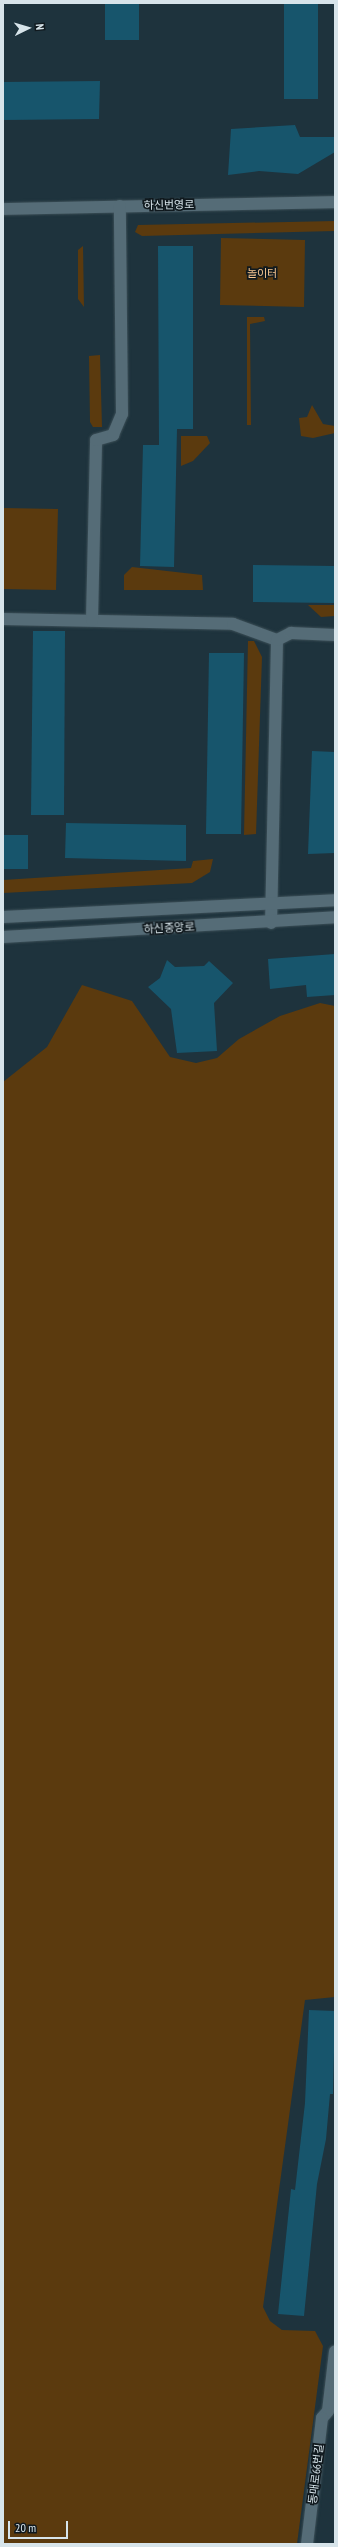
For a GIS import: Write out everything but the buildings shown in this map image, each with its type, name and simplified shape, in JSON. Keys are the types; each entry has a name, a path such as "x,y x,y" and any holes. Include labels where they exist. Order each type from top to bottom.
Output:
{"street":[{"name":"하신번영로","path":"3,209 335,202"},
{"path":"92,620 96,440 113,435 122,414 120,206"},
{"path":"3,619 234,624 277,640 291,633 335,635"},
{"path":"271,923 277,640"},
{"name":"하신중앙로","path":"3,917 271,902 335,900"},
{"name":"하신중앙로","path":"3,937 271,923 335,917"},
{"name":"동매로66번길","path":"307,2544 322,2418 328,2411 335,2351"},
{"path":"322,2418 335,2420"}],"green space":[{"path":"335,221 335,231 142,236 135,232 138,225"},
{"name":"놀이터","path":"221,238 305,240 304,307 220,305"},
{"path":"83,246 84,307 78,299 78,250"},
{"path":"247,317 264,317 265,321 250,324 251,425 247,425"},
{"path":"100,355 102,427 93,427 90,422 89,356"},
{"path":"312,405 323,424 335,426 335,433 313,438 301,436 299,418 307,417"},
{"path":"181,436 207,436 210,443 193,461 181,466"},
{"path":"3,508 58,509 56,590 3,589"},
{"path":"132,567 202,575 203,590 124,590 124,575"},
{"path":"308,605 335,605 335,616 321,617"},
{"path":"248,641 254,641 262,657 256,834 244,835"},
{"path":"213,859 210,872 192,883 3,893 3,880 191,868 193,861"},
{"path":"82,985 132,1001 170,1057 196,1063 217,1058 239,1039 280,1016 320,1003 335,1006 335,1997 305,2000 263,2307 270,2321 282,2330 315,2331 323,2346 297,2544 3,2544 3,1082 47,1047"}]}
